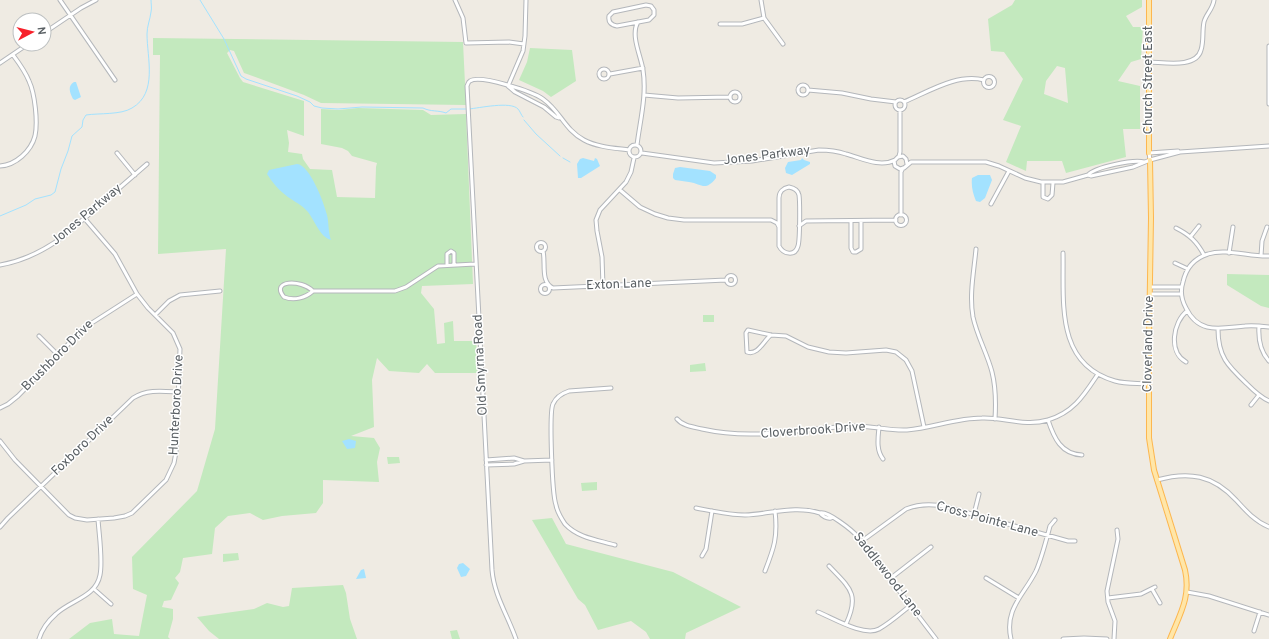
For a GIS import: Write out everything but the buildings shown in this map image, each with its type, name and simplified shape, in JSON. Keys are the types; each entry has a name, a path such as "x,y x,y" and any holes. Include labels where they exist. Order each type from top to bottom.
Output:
{"main road":[{"name":"Church Street East","path":"1148,0 1149,153"},
{"name":"Cloverland Drive","path":"1150,160 1149,438 1152,462 1185,570 1187,592 1183,608 1170,639"}],"street":[{"path":"60,0 115,80"},
{"path":"52,27 96,0"},
{"path":"455,0 463,18 466,43 506,42 524,44"},
{"path":"508,86 521,58 524,44 526,0"},
{"path":"761,0 764,18 783,44"},
{"path":"1148,62 1183,63 1191,62 1196,59 1202,48 1204,22 1211,10 1214,0"},
{"path":"646,5 652,7 654,12 652,18 638,22 614,26 609,21 609,15 615,11 646,5"},
{"path":"720,24 742,24 764,18"},
{"path":"634,30 638,22"},
{"path":"628,24 634,30 645,82 637,145"},
{"path":"1269,46 1269,104"},
{"path":"0,62 17,52"},
{"path":"0,166 9,164 24,154 35,136 36,131 34,106 29,81 13,55"},
{"path":"610,74 643,68"},
{"path":"808,90 842,93 896,102 900,100 904,102 955,81 974,78 984,80"},
{"name":"Old Smyrna Road","path":"508,86 491,81 473,80 468,82 467,86 475,264 494,584 516,639"},
{"path":"508,86 539,96 559,114 559,118"},
{"path":"508,86 515,92 534,101 559,118 574,134 585,141 597,145 629,150"},
{"path":"644,95 678,98 730,97"},
{"path":"896,102 896,108 900,110 900,152 901,156 910,162"},
{"path":"900,110 905,107 904,102"},
{"path":"634,158 630,155 629,150 632,145 637,145"},
{"path":"634,158 639,156 642,152 640,147 637,145"},
{"path":"1149,153 1269,146"},
{"name":"Jones Parkway","path":"642,152 704,162 752,160 823,150 846,154 873,162 890,162 895,160"},
{"path":"896,220 898,225 901,226 906,221 901,215 901,172 910,162 980,162 995,164 1025,178 1043,183 1053,183 1138,165 1150,160 1184,151"},
{"path":"117,153 135,175"},
{"name":"Church Street East","path":"1149,153 1150,160"},
{"path":"901,156 895,160 895,164 901,172"},
{"path":"603,286 602,257 596,220 600,210 626,182 631,172 634,158"},
{"path":"906,159 907,164"},
{"name":"Jones Parkway","path":"890,162 895,164"},
{"path":"1088,175 1092,171 1122,163 1144,162"},
{"name":"Jones Parkway","path":"0,265 18,261 40,251 64,236 147,164"},
{"path":"898,168 903,168"},
{"path":"991,204 1009,170"},
{"path":"1043,183 1042,195 1046,200 1052,197 1053,183"},
{"path":"789,187 798,193 799,215 798,246 795,251 789,253 784,252 780,247 779,227 779,194 782,190 789,187"},
{"path":"620,190 646,210 668,218 689,220 771,220 776,222 779,227"},
{"path":"771,220 779,214"},
{"path":"799,215 806,221"},
{"path":"896,220 896,217 901,215"},
{"name":"Hunterboro Drive","path":"0,441 40,487 68,514 80,519 98,519 124,516 132,513 166,480 174,463 176,452 180,349 173,333 155,315 138,294 115,254 85,219"},
{"path":"799,226 806,221 896,220"},
{"path":"851,221 851,248 853,252 861,249 861,221"},
{"path":"1191,236 1199,226"},
{"path":"1261,256 1262,241 1267,226"},
{"path":"1229,253 1233,227"},
{"path":"1176,228 1191,236 1198,244 1204,255"},
{"path":"976,249 972,310 976,328 989,360 994,380 996,394 995,419"},
{"path":"447,264 447,254 451,251 454,254 454,264"},
{"name":"Exton Lane","path":"543,251 545,279 553,288 726,280"},
{"path":"1269,256 1215,252 1204,255 1195,261 1188,269 1181,290 1188,311 1198,322 1207,327 1218,329 1241,326 1269,327"},
{"path":"1064,253 1065,319 1068,338 1078,356 1098,374 1121,382 1148,384"},
{"path":"1174,263 1188,269"},
{"path":"313,291 303,284 292,282 283,285 281,291 284,297 292,299 303,297 313,291 351,289 389,292 400,290 408,286 436,267 447,264 475,264"},
{"path":"1150,287 1181,290"},
{"path":"1150,294 1181,290"},
{"path":"155,315 169,301 180,295 220,291"},
{"name":"Brushboro Drive","path":"0,408 18,396 90,323 138,294"},
{"path":"1186,362 1179,356 1174,338 1178,323 1182,316 1188,311"},
{"path":"1259,326 1260,346 1269,361"},
{"path":"1218,329 1219,347 1225,361 1233,371 1259,395 1269,401"},
{"path":"771,335 757,350 752,353 748,353 747,330 771,335 786,336 808,347 823,351 846,353 886,350 894,351 901,355 907,361 913,372 924,427"},
{"path":"39,336 58,354"},
{"name":"Cloverbrook Drive","path":"677,419 682,424 714,432 740,434 770,434 850,426 904,430 972,418 1027,423 1048,420 1063,414 1079,402 1098,374"},
{"path":"611,388 569,391 564,393 556,400 553,404 551,414 552,460 554,499 558,511 565,523 583,536 615,545"},
{"name":"Foxboro Drive","path":"0,527 133,398 147,392 178,392"},
{"path":"1251,405 1259,395"},
{"path":"1048,420 1054,436 1062,447 1070,453 1082,455"},
{"path":"879,428 878,449 883,459"},
{"path":"486,460 514,458 524,461"},
{"path":"486,466 514,464 524,461 552,460"},
{"path":"1157,480 1185,475 1208,479 1225,490 1253,518 1269,527"},
{"path":"974,514 979,494"},
{"name":"Cross Pointe Lane","path":"862,541 896,515 910,507 929,505 939,505 1069,541 1075,541"},
{"name":"Saddlewood Lane","path":"696,508 745,515 800,509 826,513 831,516 831,518 848,527 862,541 936,639"},
{"path":"702,556 706,550 712,511"},
{"path":"765,571 776,541 776,512"},
{"path":"39,639 42,630 56,614 94,589 98,582 100,574 98,519"},
{"path":"1011,639 1009,626 1010,618 1018,598 1036,570 1050,526 1055,520"},
{"path":"1114,639 1115,621 1108,598 1108,586 1118,537 1117,530"},
{"path":"891,578 931,547"},
{"path":"829,566 847,585 852,594 852,610 846,624"},
{"path":"986,578 1018,598"},
{"path":"1108,598 1139,594 1153,588 1160,603"},
{"path":"94,589 112,604"},
{"path":"1187,592 1209,596 1269,615"},
{"path":"818,612 864,631 875,631 911,605"},
{"path":"1254,631 1260,612"},
{"path":"1063,639 1107,639"}],"green space":[{"path":"1015,0 1142,0 1142,7 1126,16 1133,27 1143,27 1141,59 1131,62 1118,81 1140,86 1140,129 1123,129 1126,157 1066,173 1062,161 1027,161 1026,171 1006,162 1021,126 1003,120 1023,79 1004,52 991,51 988,19 1012,5","holes":["1057,66 1065,68 1068,103 1044,94 1046,81"]},
{"path":"153,38 463,42 466,105 321,103 304,95 244,73 234,51 230,50 227,53 243,82 304,101 304,136 287,130 289,143 288,152 302,154 303,159 310,169 332,170 337,197 375,198 377,163 352,156 348,151 342,148 321,144 321,109 339,110 358,108 423,110 431,115 466,114 473,284 422,286 421,293 434,309 437,344 445,343 444,323 453,321 454,341 476,341 478,373 435,373 427,364 419,373 389,371 377,358 372,380 374,427 351,436 374,438 380,448 377,462 379,482 323,480 323,503 316,513 282,516 263,520 250,513 228,516 215,528 212,554 183,558 180,572 175,578 179,583 171,600 164,601 162,607 173,609 173,619 168,637 170,639 69,639 90,623 112,619 114,634 139,636 147,595 133,589 132,557 197,491 215,429 226,249 158,254 160,55 153,55"},
{"path":"530,48 572,50 576,81 551,97 543,91 519,80 527,62"},
{"path":"1227,274 1269,275 1269,308 1261,306 1227,285"},
{"path":"703,315 714,315 714,322 703,322"},
{"path":"705,363 706,371 690,372 690,365"},
{"path":"387,457 399,457 400,463 388,464"},
{"path":"597,482 597,490 582,491 581,483"},
{"path":"552,518 566,544 673,572 741,607 686,633 685,639 650,639 646,632 631,621 598,630 585,605 578,599 532,520"},
{"path":"238,553 239,560 223,562 223,554"},
{"path":"343,585 346,593 350,619 357,639 219,639 209,631 197,617 254,609 267,603 283,607 289,606 292,588"},
{"path":"457,630 460,639 452,639 450,631"}],"water":[{"path":"76,82 81,97 75,100 73,99 70,90 70,86"},
{"path":"583,158 594,161 595,158 600,166 581,178 578,178 577,164 580,159"},
{"path":"802,158 810,162 810,164 792,175 786,173 785,168 788,162 801,160"},
{"path":"297,164 302,166 307,171 316,185 327,215 331,240 324,236 306,210 282,192 267,174 269,170"},
{"path":"680,167 710,171 716,175 716,178 706,186 675,180 673,178 673,174 675,168"},
{"path":"978,175 990,175 992,180 985,198 980,202 976,201 972,184 972,178"},
{"path":"349,439 356,441 355,448 347,449 342,441"},
{"path":"463,563 470,569 466,576 461,577 457,568 459,564"},
{"path":"364,569 366,578 356,579 361,570"}],"waterway":[{"path":"0,216 26,205 35,199 51,195 55,192 72,136 82,127 83,120 86,115 122,112 132,108 140,101 148,84 149,64 147,28 151,10 151,0"},
{"path":"200,0 224,39 241,76 246,79 297,96 310,102 314,106 322,108 423,108 446,113 451,109 466,109"},
{"path":"469,109 509,105 518,109 523,117"},
{"path":"524,120 536,134 560,156"},
{"path":"563,158 570,162"}]}
